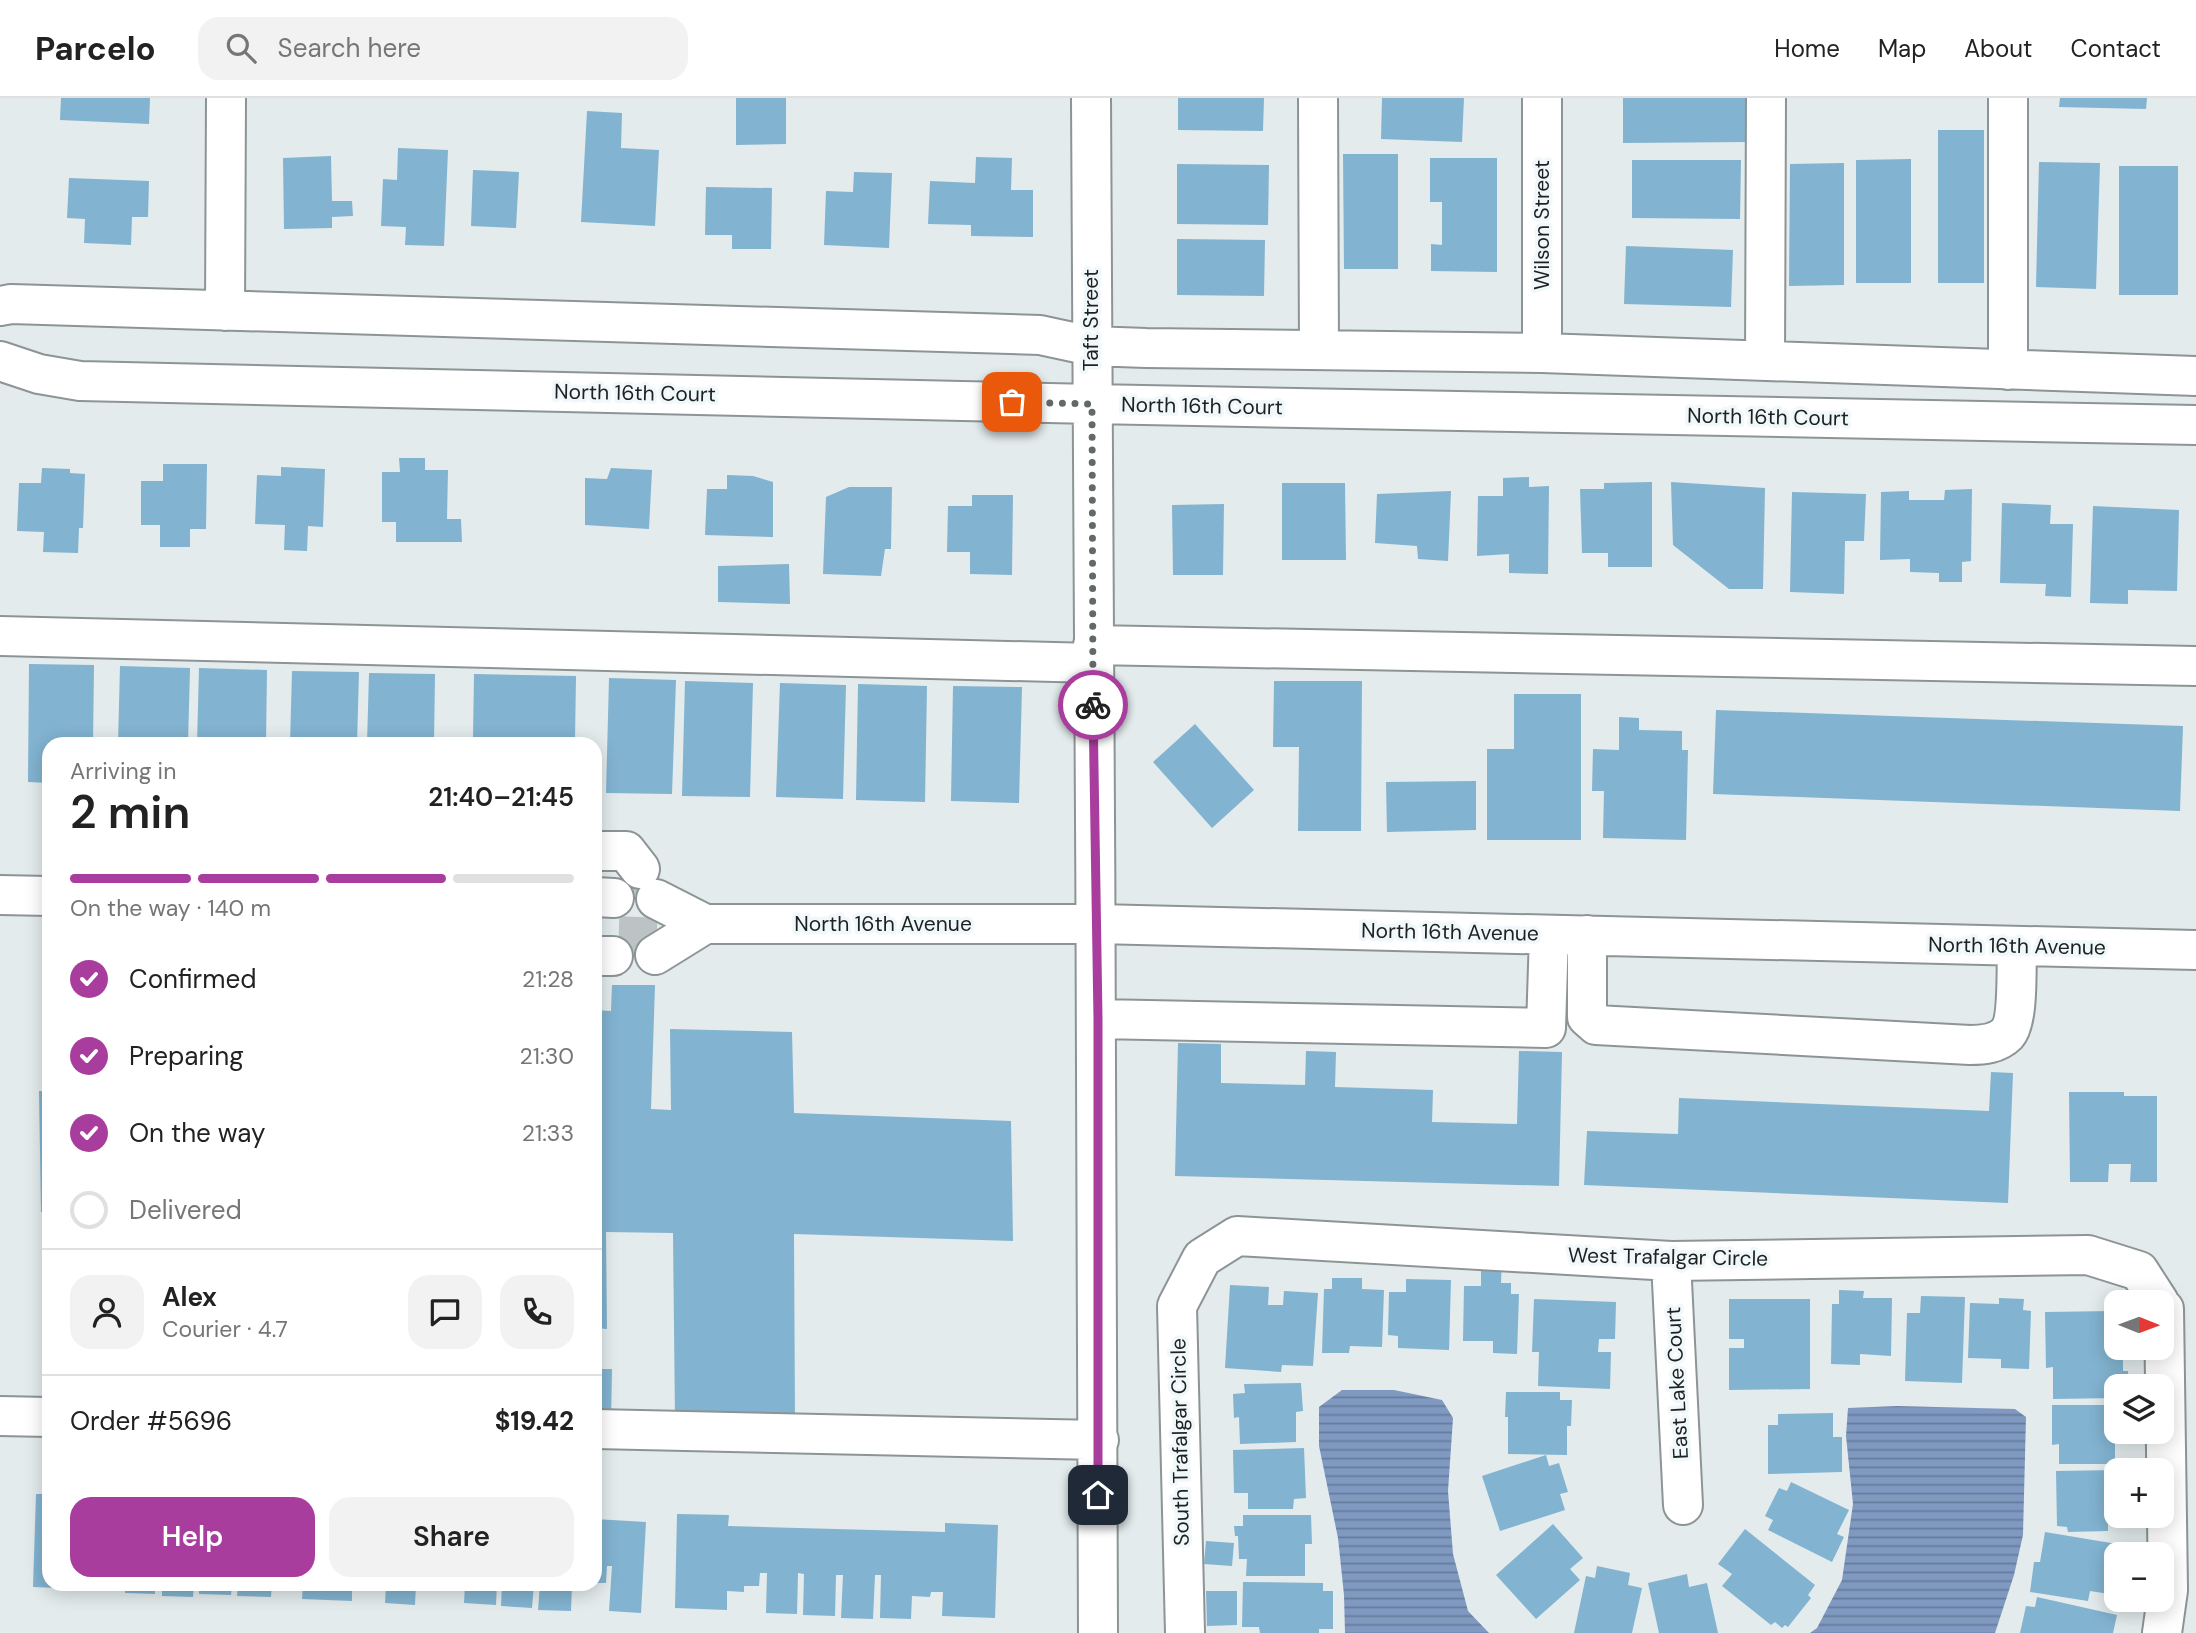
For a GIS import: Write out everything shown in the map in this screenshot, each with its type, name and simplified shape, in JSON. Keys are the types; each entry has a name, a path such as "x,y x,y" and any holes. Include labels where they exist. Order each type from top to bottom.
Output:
{"street":[{"path":"225,311 226,98"},
{"name":"Taft Street","path":"1091,98 1093,654 1098,1019 1098,1633"},
{"path":"1318,98 1319,350"},
{"name":"Wilson Street","path":"1542,98 1542,353"},
{"path":"1765,361 1766,98"},
{"path":"2008,98 2008,370"},
{"path":"0,306 11,304 1040,335 1091,346 1542,353 2196,376"},
{"name":"North 16th Court","path":"0,361 39,374 80,381 2196,425"},
{"path":"0,387 39,374"},
{"path":"0,636 1093,654 2196,666"},
{"path":"602,851 626,851 648,884 705,924 655,955"},
{"path":"0,895 42,896"},
{"name":"North 16th Avenue","path":"705,924 1097,924 2196,950"},
{"path":"1098,1019 1546,1028 1549,934"},
{"path":"1587,935 1587,1017 1596,1025 1970,1045 1991,1044 2008,1034 2014,1019 2017,946"},
{"name":"West Trafalgar Circle","path":"1202,1258 1237,1236 1671,1261 2088,1255 2148,1290"},
{"name":"South Trafalgar Circle","path":"1185,1633 1177,1306 1202,1258"},
{"name":"East Lake Court","path":"1671,1261 1683,1505"},
{"path":"2162,1633 2168,1590 2165,1360"},
{"path":"0,1416 42,1417"},
{"path":"602,1429 1099,1440"}],"water":[{"path":"1342,1390 1394,1390 1442,1400 1453,1418 1448,1491 1453,1554 1468,1611 1489,1633 1345,1633 1338,1538 1319,1446 1319,1407"},
{"path":"1897,1406 2015,1409 2026,1417 2023,1535 2014,1575 1995,1633 1810,1633 1817,1628 1842,1580 1853,1504 1846,1436 1848,1408"}],"building":[{"path":"61,98 150,98 149,124 60,120"},
{"path":"736,98 786,98 786,144 736,145"},
{"path":"1178,98 1264,98 1263,131 1178,130"},
{"path":"1382,98 1464,98 1462,142 1381,139"},
{"path":"1623,98 1748,98 1748,142 1623,143"},
{"path":"2060,98 2147,98 2146,109 2059,107"},
{"path":"587,111 622,113 621,148 659,150 655,226 581,222"},
{"path":"1938,130 1984,130 1984,283 1938,283"},
{"path":"398,148 448,150 444,246 405,245 406,227 381,226 383,179 397,180"},
{"path":"1343,154 1398,154 1398,269 1344,269"},
{"path":"331,156 332,201 352,201 353,216 332,217 332,228 284,229 283,158"},
{"path":"976,157 1012,158 1011,190 1033,190 1033,237 971,236 971,225 928,224 930,181 975,183"},
{"path":"1430,158 1497,158 1497,272 1431,271 1431,244 1442,245 1442,202 1430,202"},
{"path":"1911,159 1911,283 1856,283 1856,160"},
{"path":"1632,160 1741,160 1740,219 1632,218"},
{"path":"2039,162 2100,163 2096,289 2036,287"},
{"path":"1844,163 1844,285 1789,286 1790,164"},
{"path":"1177,164 1269,165 1268,225 1177,224"},
{"path":"2119,166 2178,166 2178,295 2119,295"},
{"path":"473,170 519,172 516,228 471,226"},
{"path":"854,172 892,173 889,248 824,245 826,191 853,192"},
{"path":"69,178 149,181 148,217 132,217 131,245 84,243 85,219 67,218"},
{"path":"706,187 772,188 771,249 732,249 732,235 705,235"},
{"path":"1177,239 1265,240 1264,296 1177,295"},
{"path":"1626,246 1733,250 1731,307 1624,304"},
{"path":"399,458 425,458 425,470 448,470 447,519 461,519 462,542 396,542 396,522 382,522 382,472 400,472"},
{"path":"163,464 207,464 206,529 190,529 190,547 160,547 160,525 141,525 141,481 163,481"},
{"path":"281,467 325,469 323,527 308,526 307,551 284,550 285,525 255,524 257,475 281,476"},
{"path":"42,468 70,469 70,473 85,474 83,528 79,528 78,553 43,552 44,532 17,531 19,483 41,483"},
{"path":"611,468 652,470 649,529 585,525 585,478 607,479"},
{"path":"727,475 753,476 773,482 773,537 705,535 707,489 727,489"},
{"path":"1529,477 1529,487 1549,486 1548,574 1509,573 1509,554 1477,556 1478,496 1503,496 1503,478"},
{"path":"1652,482 1652,567 1608,567 1608,553 1582,553 1580,489 1604,489 1604,483"},
{"path":"1671,482 1765,488 1763,589 1729,589 1673,545"},
{"path":"1282,483 1345,483 1346,560 1282,560"},
{"path":"849,487 892,487 891,549 885,549 881,576 823,574 826,497"},
{"path":"1972,489 1971,561 1962,562 1962,582 1939,582 1939,573 1910,572 1910,559 1880,560 1881,492 1909,491 1909,500 1944,500 1945,490"},
{"path":"1451,491 1448,561 1418,559 1417,546 1375,543 1377,494"},
{"path":"1792,492 1866,494 1864,541 1845,541 1844,594 1790,592"},
{"path":"972,495 1013,495 1012,575 970,574 970,552 947,552 948,506 972,506"},
{"path":"2002,503 2051,505 2050,524 2073,524 2071,597 2045,596 2046,584 2000,583"},
{"path":"1224,504 1223,575 1173,575 1172,505"},
{"path":"2093,506 2179,510 2177,591 2128,590 2128,604 2090,603"},
{"path":"789,564 790,604 718,602 718,566"},
{"path":"29,664 94,665 93,737 42,737 42,783 28,782"},
{"path":"120,666 190,668 188,737 118,737"},
{"path":"199,668 267,670 266,737 197,737"},
{"path":"292,671 359,672 357,737 290,737"},
{"path":"369,673 435,674 434,737 367,737"},
{"path":"474,674 576,676 575,737 473,737"},
{"path":"609,678 676,680 672,794 606,793"},
{"path":"685,681 753,683 750,797 682,796"},
{"path":"1274,681 1362,681 1361,831 1298,831 1299,747 1273,747"},
{"path":"780,683 846,685 843,799 776,797"},
{"path":"858,684 927,686 925,802 856,800"},
{"path":"953,686 1022,687 1019,803 951,801"},
{"path":"1514,694 1581,694 1581,840 1487,840 1487,749 1514,749"},
{"path":"1716,710 2183,726 2180,811 1713,794"},
{"path":"1619,717 1639,718 1639,730 1682,731 1682,750 1688,750 1686,840 1603,838 1604,791 1592,791 1593,749 1619,750"},
{"path":"1195,724 1254,790 1212,828 1153,762"},
{"path":"1476,781 1476,830 1387,832 1386,782"},
{"path":"612,985 655,985 651,1109 671,1110 670,1029 792,1032 794,1113 1011,1121 1013,1241 794,1234 795,1422 675,1419 673,1233 606,1232 607,1329 602,1329 602,1010 611,1011"},
{"path":"1178,1043 1221,1044 1221,1083 1305,1085 1306,1051 1336,1052 1335,1087 1433,1090 1432,1122 1517,1124 1519,1051 1562,1052 1559,1186 1175,1176"},
{"path":"1991,1072 2013,1073 2008,1203 1584,1185 1587,1131 1678,1134 1679,1098 1989,1111"},
{"path":"39,1091 42,1091 41,1212"},
{"path":"2069,1092 2124,1092 2124,1096 2157,1096 2157,1182 2130,1182 2131,1164 2109,1164 2108,1182 2070,1182"},
{"path":"1481,1256 1502,1256 1501,1283 1511,1283 1511,1294 1519,1294 1517,1354 1493,1353 1493,1341 1463,1341 1464,1286 1481,1286"},
{"path":"1332,1278 1362,1278 1362,1289 1384,1290 1382,1347 1350,1346 1349,1353 1322,1353 1324,1289 1332,1289"},
{"path":"1406,1279 1451,1280 1449,1350 1398,1348 1398,1336 1388,1335 1389,1292 1406,1292"},
{"path":"1230,1285 1269,1287 1268,1305 1283,1305 1284,1291 1318,1293 1313,1366 1282,1365 1281,1372 1225,1368"},
{"path":"1839,1290 1864,1291 1863,1298 1892,1298 1891,1356 1860,1354 1860,1365 1831,1364 1832,1304 1839,1304"},
{"path":"1921,1296 1965,1297 1962,1383 1905,1381 1907,1313 1920,1313"},
{"path":"1999,1298 2024,1299 2023,1310 2031,1311 2029,1369 2001,1368 2001,1359 1968,1358 1970,1303 1999,1304"},
{"path":"1534,1299 1616,1302 1615,1339 1599,1339 1598,1352 1611,1352 1610,1389 1538,1386 1539,1352 1532,1352"},
{"path":"1729,1299 1810,1299 1810,1389 1729,1390 1729,1348 1744,1348 1744,1339 1729,1339"},
{"path":"2104,1311 2104,1360 2123,1360 2123,1371 2128,1371 2128,1374 2104,1374 2104,1398 2053,1399 2053,1367 2046,1368 2045,1312"},
{"path":"602,1369 612,1369 611,1421 602,1420"},
{"path":"1301,1383 1303,1411 1296,1412 1296,1442 1240,1444 1239,1417 1234,1418 1233,1394 1245,1393 1244,1384"},
{"path":"1506,1392 1560,1392 1560,1400 1572,1400 1571,1426 1567,1426 1567,1455 1508,1454"},
{"path":"2052,1405 2104,1405 2104,1444 2115,1444 2115,1458 2104,1458 2104,1464 2059,1464 2059,1444 2052,1445"},
{"path":"1833,1413 1833,1437 1842,1437 1842,1472 1768,1474 1768,1425 1778,1425 1778,1414"},
{"path":"1304,1448 1306,1498 1294,1499 1293,1509 1248,1509 1248,1493 1234,1493 1233,1450"},
{"path":"1546,1455 1549,1466 1559,1463 1568,1492 1560,1494 1565,1510 1500,1531 1482,1476"},
{"path":"2104,1470 2104,1528 2108,1528 2108,1531 2068,1532 2067,1527 2057,1526 2056,1471"},
{"path":"1791,1482 1849,1510 1837,1534 1844,1537 1832,1562 1768,1530 1773,1520 1765,1516 1779,1488 1787,1491"},
{"path":"36,1494 42,1494 42,1587 33,1587"},
{"path":"677,1514 729,1515 728,1526 945,1532 945,1523 998,1525 995,1618 942,1616 943,1592 931,1592 930,1597 912,1596 911,1619 880,1618 881,1575 875,1575 873,1619 841,1618 843,1575 836,1575 835,1616 803,1615 804,1574 798,1573 797,1614 766,1613 767,1573 760,1573 759,1586 744,1586 744,1592 727,1591 727,1610 675,1608"},
{"path":"1243,1515 1311,1515 1312,1544 1305,1544 1305,1576 1246,1576 1247,1559 1239,1559 1238,1536 1235,1536 1234,1526 1243,1526"},
{"path":"602,1519 646,1522 641,1613 609,1611 612,1566 607,1566 606,1583 602,1583"},
{"path":"1553,1524 1583,1558 1570,1569 1580,1580 1536,1619 1496,1575"},
{"path":"1745,1529 1815,1585 1808,1595 1811,1598 1788,1627 1785,1625 1782,1628 1775,1622 1771,1625 1722,1586 1732,1574 1718,1564"},
{"path":"2045,1532 2105,1542 2104,1593 2090,1591 2088,1601 2030,1592 2034,1562 2040,1562"},
{"path":"1206,1541 1234,1543 1232,1566 1204,1564"},
{"path":"1597,1566 1630,1573 1628,1585 1642,1588 1632,1633 1574,1633 1586,1576 1595,1578"},
{"path":"1687,1574 1689,1587 1707,1583 1718,1633 1659,1633 1648,1583"},
{"path":"1243,1582 1323,1583 1323,1591 1333,1591 1333,1629 1319,1629 1319,1633 1260,1633 1259,1627 1242,1627"},
{"path":"125,1591 155,1591 155,1594"},
{"path":"162,1591 193,1591 193,1597 162,1596"},
{"path":"199,1591 231,1591 231,1595 199,1594"},
{"path":"237,1591 271,1591 271,1597 237,1596"},
{"path":"303,1591 352,1591 352,1601 302,1599"},
{"path":"386,1591 416,1591 415,1605 385,1603"},
{"path":"465,1591 497,1591 496,1605 464,1603"},
{"path":"502,1591 533,1591 532,1608 501,1606"},
{"path":"539,1591 572,1591 571,1611 538,1610"},
{"path":"1206,1591 1237,1591 1237,1625 1207,1626"},
{"path":"2037,1597 2117,1615 2113,1633 2020,1633 2026,1606 2035,1607"}],"tunnel":[{"path":"637,955 640,869"}],"way so far":[{"path":"1012,402 1092,404 1093,705"}],"route":[{"path":"1093,705 1098,1019 1098,1495"}]}
